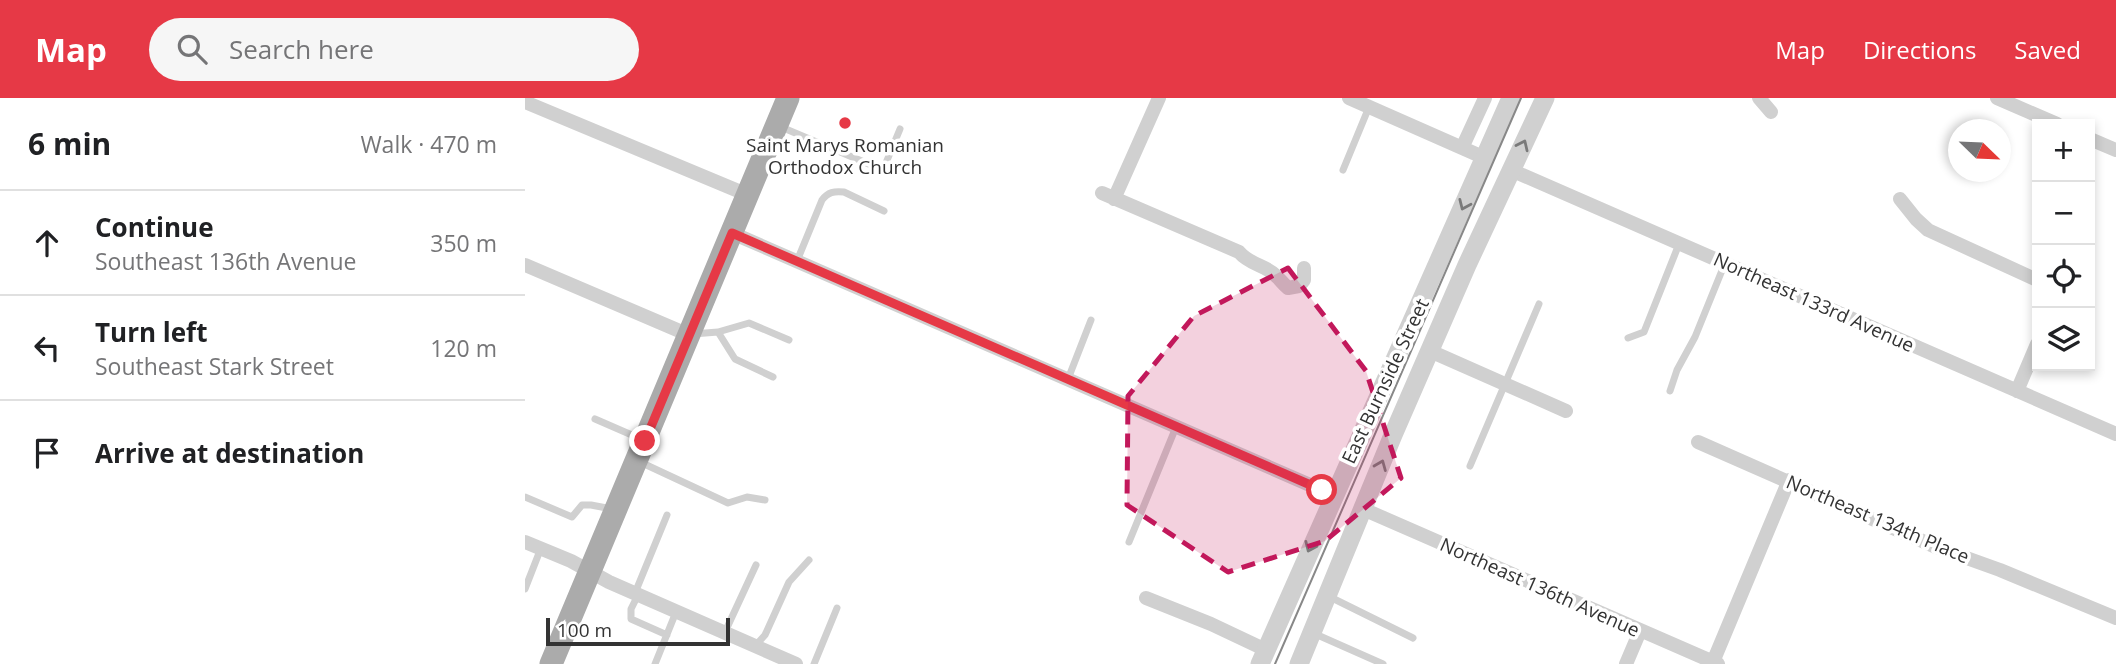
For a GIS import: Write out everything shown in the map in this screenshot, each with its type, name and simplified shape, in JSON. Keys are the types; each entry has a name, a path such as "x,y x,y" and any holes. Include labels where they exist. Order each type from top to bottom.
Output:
{"main road":[{"path":"551,664 788,98"}],"street":[{"path":"1159,98 1108,196 1239,252 1247,261 1275,274 1288,288 1299,286 1304,280 1304,268"},
{"path":"1349,98 1485,158"},
{"path":"1462,148 1485,98"},
{"name":"East Burnside Street","path":"1263,657 1511,98"},
{"name":"East Burnside Street","path":"1300,664 1430,351 1545,98"},
{"path":"1759,98 1771,112"},
{"path":"1997,98 2045,119"},
{"path":"525,102 748,195"},
{"path":"2095,141 2116,150"},
{"name":"Northeast 133rd Avenue","path":"1511,170 2116,434"},
{"path":"1900,199 1928,230 2032,278"},
{"path":"732,233 1333,495"},
{"path":"525,265 689,335"},
{"path":"1430,351 1566,411"},
{"path":"2017,391 2032,356"},
{"name":"Northeast 134th Place","path":"1698,442 2056,598 2116,618"},
{"path":"1716,663 1789,480"},
{"name":"Northeast 136th Avenue","path":"1363,509 1716,663"},
{"path":"525,541 636,594 796,664"},
{"path":"1146,598 1211,624 1263,657"},
{"path":"1626,664 1640,631"}],"lane":[{"path":"1343,170 1369,107"},
{"path":"777,125 883,170 900,129"},
{"path":"797,261 820,204 827,194 843,192 884,211"},
{"path":"1628,338 1644,332 1679,243"},
{"path":"1670,391 1725,263"},
{"path":"1470,466 1539,304"},
{"path":"1067,379 1091,320"},
{"path":"689,335 718,332 749,323 789,340"},
{"path":"718,332 734,359 773,377"},
{"path":"595,419 727,503 747,497 765,500"},
{"path":"1129,542 1176,426"},
{"path":"525,497 572,517 582,505 616,510"},
{"path":"667,515 631,609 631,619 667,635"},
{"path":"525,589 541,548"},
{"path":"754,646 765,635 789,582 809,560"},
{"path":"724,633 756,565"},
{"path":"1328,596 1413,638"},
{"path":"814,664 837,608"},
{"path":"655,664 677,612"},
{"path":"1312,633 1383,664"}],"highlighted area":[{"path":"1288,268 1366,371 1401,478 1325,541 1228,572 1127,505 1128,396 1194,316"}],"tram line":[{"path":"1275,664 1521,98"}],"place":[{"name":"Saint Marys Romanian Orthodox Church","path":"845,123"}],"route":[{"path":"645,441 732,233 1322,490"}]}
